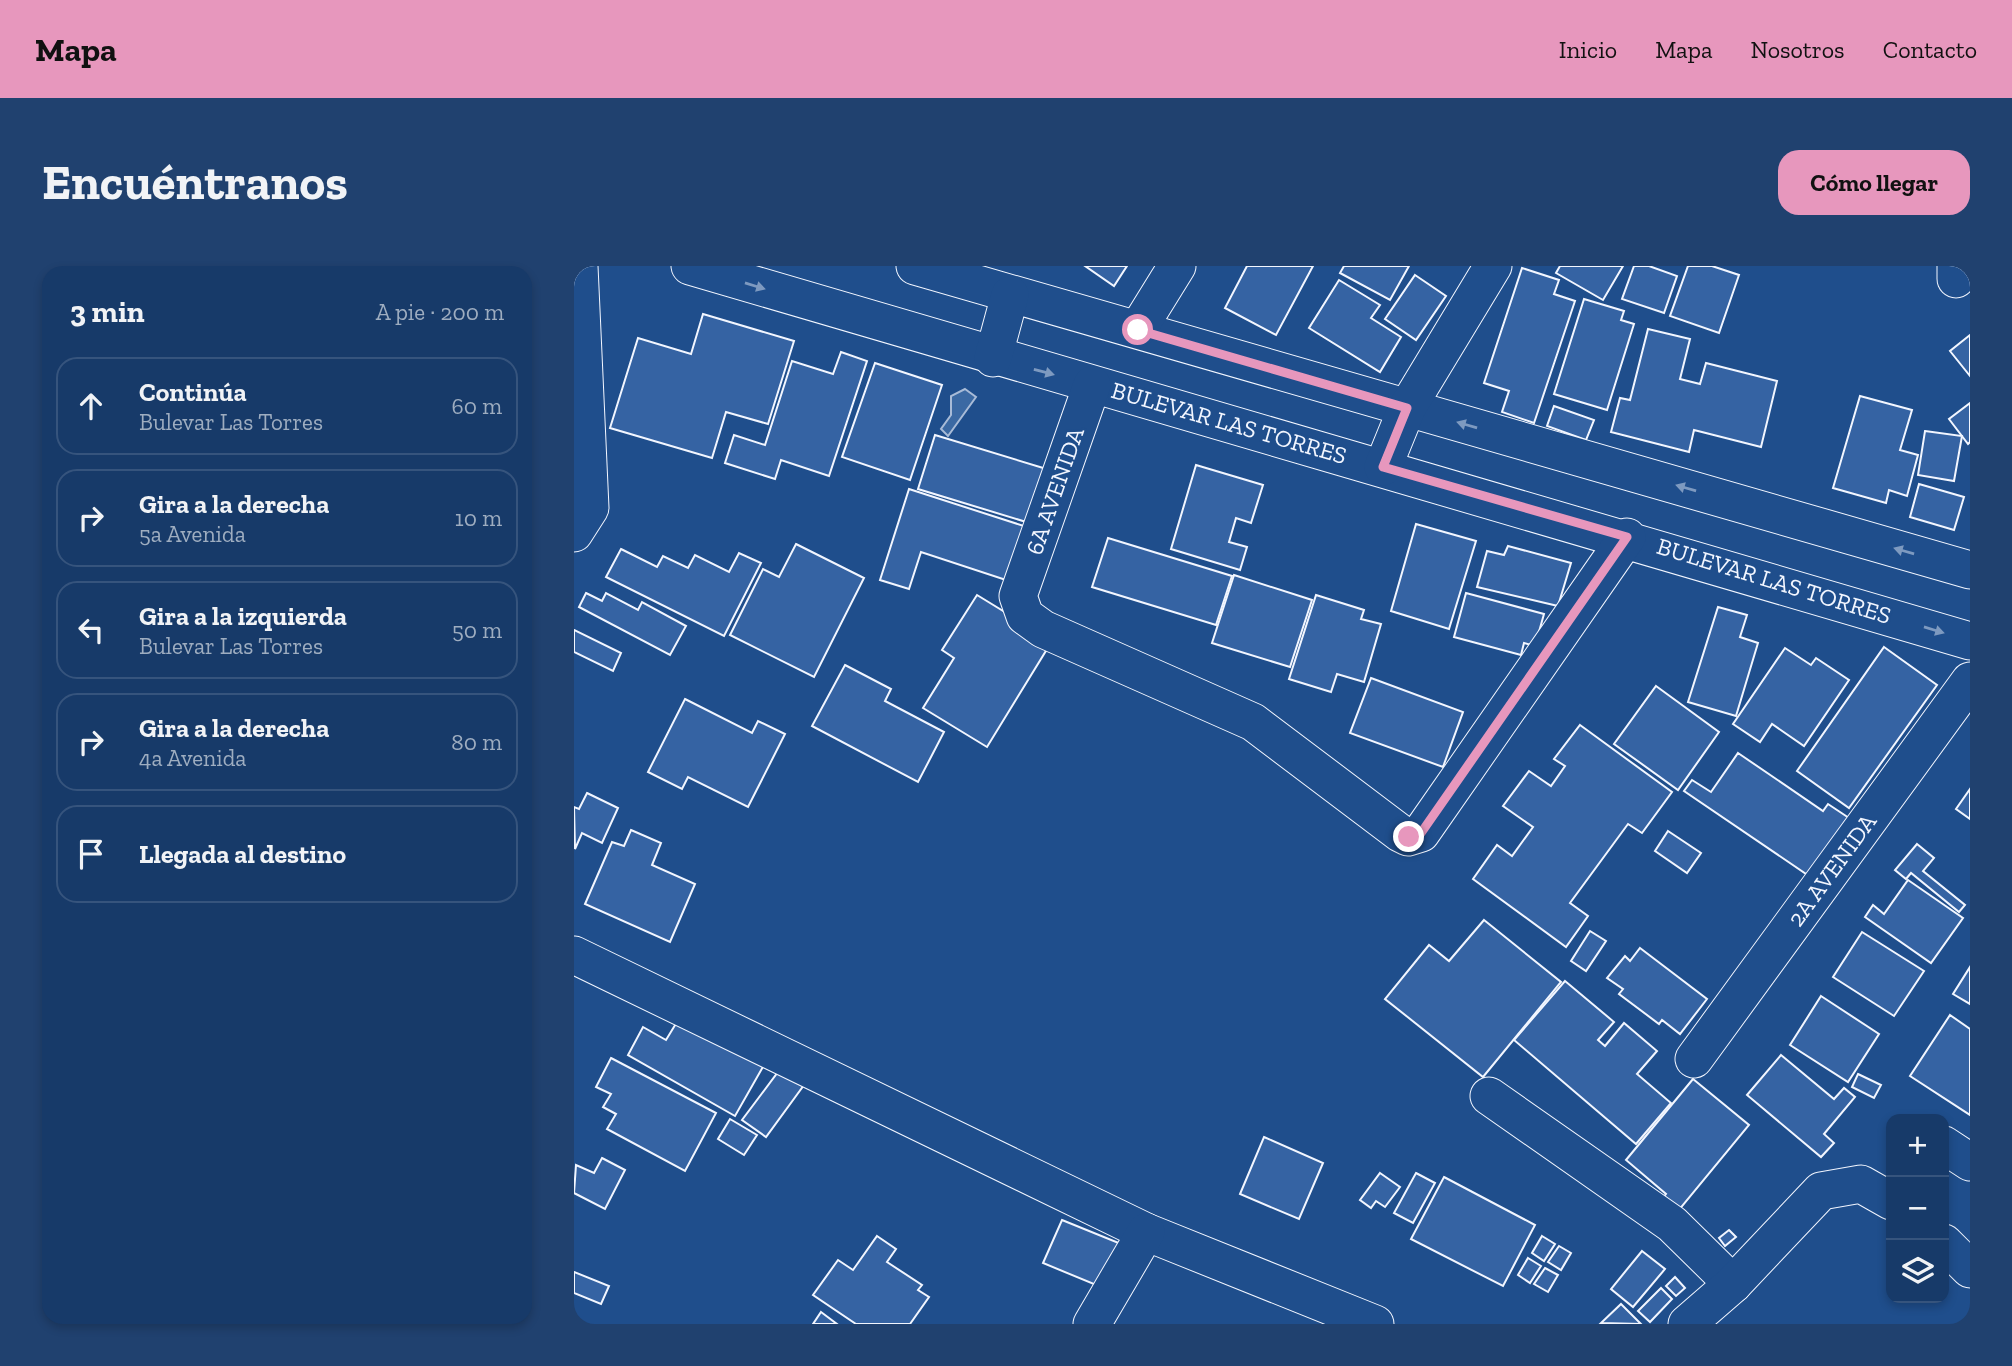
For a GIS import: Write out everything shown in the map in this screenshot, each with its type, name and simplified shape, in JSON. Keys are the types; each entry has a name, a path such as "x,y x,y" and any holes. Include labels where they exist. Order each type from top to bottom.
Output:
{"street":[{"path":"574,533 590,508 579,266"},
{"name":"BULEVAR LAS TORRES","path":"690,266 993,358 1627,537 1970,640"},
{"path":"915,266 1407,408 1966,564"},
{"path":"1138,330 1177,266"},
{"path":"1383,467 1407,408 1493,266"},
{"path":"993,358 1010,295"},
{"name":"6A AVENIDA","path":"1092,385 1017,596 1025,616 1043,629 1253,722 1400,833 1409,837 1421,833 1627,537"},
{"name":"2A AVENIDA","path":"1695,1059 1970,681"},
{"path":"574,955 1146,1232 1375,1324"},
{"path":"1489,1096 1672,1224 1733,1284"},
{"path":"1949,1148 1970,1162"},
{"path":"1687,1324 1733,1284 1821,1191 1861,1184 1886,1198"},
{"path":"1092,1324 1146,1232"},
{"path":"1949,1249 1970,1269"}],"water":[{"path":"965,389 976,397 948,436 941,429 951,415 951,396"}],"building":[{"path":"1085,266 1127,266 1114,286"},
{"path":"1247,266 1313,266 1276,335 1225,308"},
{"path":"1344,266 1409,266 1390,300 1340,273"},
{"path":"1560,266 1623,266 1603,300 1556,273"},
{"path":"1634,266 1649,266 1677,276 1664,313 1622,299"},
{"path":"1688,266 1712,266 1739,275 1719,333 1670,316"},
{"path":"1522,268 1559,280 1554,294 1575,301 1534,423 1502,412 1509,391 1484,383"},
{"path":"1415,275 1446,296 1416,340 1385,319"},
{"path":"1339,280 1380,305 1371,318 1401,337 1380,372 1309,328"},
{"path":"1584,299 1624,311 1621,320 1634,324 1607,410 1554,394"},
{"path":"703,314 794,341 768,424 726,412 712,458 610,428 638,338 691,354"},
{"path":"1648,329 1690,339 1680,379 1700,384 1706,363 1777,381 1761,447 1694,430 1689,452 1611,432 1620,398 1630,400"},
{"path":"1970,335 1970,376 1950,351"},
{"path":"841,352 867,361 829,476 781,460 775,479 725,463 734,435 765,445 792,361 833,374"},
{"path":"875,363 942,385 910,480 842,457"},
{"path":"1860,396 1912,410 1900,450 1918,455 1907,496 1889,490 1886,503 1833,488"},
{"path":"1970,403 1970,442 1968,444 1949,419"},
{"path":"1554,406 1594,420 1586,440 1547,426"},
{"path":"1925,431 1962,436 1954,481 1918,475"},
{"path":"935,435 1053,471 1036,525 918,489"},
{"path":"1196,465 1263,485 1251,523 1236,518 1229,542 1247,547 1240,570 1171,549"},
{"path":"1919,484 1964,497 1954,530 1910,517"},
{"path":"909,489 1030,528 1012,582 921,552 909,589 880,580"},
{"path":"1416,524 1476,541 1449,629 1391,611"},
{"path":"1108,538 1232,576 1216,625 1092,587"},
{"path":"796,544 864,578 814,677 730,635 763,569 779,577"},
{"path":"1508,546 1571,563 1558,606 1477,587 1487,551 1504,555"},
{"path":"621,549 657,567 663,556 688,568 695,555 729,572 739,553 761,563 724,636 606,577"},
{"path":"1234,575 1312,600 1290,667 1212,643"},
{"path":"586,593 602,601 606,593 638,610 642,602 686,626 670,655 579,607"},
{"path":"1466,593 1544,614 1535,646 1524,643 1521,655 1454,637"},
{"path":"977,595 1052,641 987,747 923,708 954,658 942,650"},
{"path":"1316,595 1364,610 1361,619 1381,624 1364,682 1337,674 1331,692 1289,679"},
{"path":"1718,607 1747,615 1740,637 1758,643 1736,716 1688,702"},
{"path":"574,630 621,653 613,671 574,652"},
{"path":"1884,647 1937,685 1849,808 1797,771"},
{"path":"1785,648 1811,665 1816,658 1849,680 1804,746 1772,724 1760,742 1733,724"},
{"path":"845,665 891,689 885,701 944,732 918,782 812,726"},
{"path":"1371,678 1463,712 1443,767 1350,733"},
{"path":"1656,686 1719,732 1678,790 1614,744"},
{"path":"685,699 752,733 758,721 785,734 748,807 688,777 682,789 648,772"},
{"path":"1580,725 1672,792 1642,833 1628,824 1570,903 1588,916 1566,947 1473,879 1497,845 1512,856 1533,827 1503,806 1529,771 1551,786 1565,766 1554,759"},
{"path":"1738,753 1823,811 1828,804 1855,822 1815,880 1684,791 1692,780 1711,792"},
{"path":"1970,789 1970,819 1956,809"},
{"path":"587,793 618,808 602,843 582,833 575,849 574,807 579,809"},
{"path":"631,830 661,843 652,865 695,884 670,942 585,904 612,842 624,846"},
{"path":"1668,831 1701,853 1687,873 1655,851"},
{"path":"1917,844 1934,858 1923,871 1965,905 1959,912 1911,873 1906,879 1895,870"},
{"path":"1908,880 1963,918 1931,963 1865,917 1873,905 1884,914"},
{"path":"1484,920 1561,982 1483,1077 1385,999 1429,945 1449,961"},
{"path":"1590,931 1606,941 1586,971 1571,961"},
{"path":"1862,932 1924,971 1894,1016 1833,977"},
{"path":"1640,948 1707,999 1680,1034 1662,1020 1659,1024 1619,994 1623,989 1607,978 1625,956 1630,961"},
{"path":"1970,967 1970,1004 1953,994"},
{"path":"1565,981 1614,1022 1598,1040 1605,1046 1624,1023 1657,1051 1637,1074 1671,1103 1636,1144 1514,1040"},
{"path":"1821,996 1879,1034 1848,1082 1790,1045"},
{"path":"1950,1015 1970,1029 1970,1115 1910,1076"},
{"path":"680,1017 764,1065 735,1116 628,1055 643,1027 666,1040"},
{"path":"1781,1055 1834,1099 1844,1088 1855,1097 1824,1134 1834,1143 1821,1157 1747,1095"},
{"path":"611,1058 716,1113 685,1171 607,1129 616,1114 603,1107 611,1094 596,1087"},
{"path":"781,1068 804,1085 766,1137 742,1120"},
{"path":"1858,1074 1881,1085 1874,1098 1852,1087"},
{"path":"1693,1079 1749,1125 1674,1216 1658,1204 1666,1194 1626,1160"},
{"path":"730,1119 757,1135 744,1155 718,1139"},
{"path":"1264,1137 1323,1163 1299,1219 1240,1194"},
{"path":"602,1158 625,1170 605,1209 574,1193 576,1165 594,1173"},
{"path":"1380,1173 1400,1187 1385,1207 1376,1201 1371,1208 1360,1200"},
{"path":"1416,1173 1435,1183 1413,1223 1394,1213"},
{"path":"1444,1177 1535,1225 1503,1286 1411,1239"},
{"path":"1062,1220 1136,1250 1118,1294 1043,1263"},
{"path":"1729,1230 1736,1237 1725,1246 1719,1238"},
{"path":"877,1236 896,1249 887,1262 922,1285 918,1290 929,1297 910,1324 856,1324 813,1295 838,1260 853,1270"},
{"path":"1542,1236 1555,1244 1544,1261 1532,1253"},
{"path":"1559,1246 1571,1253 1561,1270 1548,1262"},
{"path":"1642,1251 1665,1269 1633,1307 1611,1289"},
{"path":"1528,1258 1541,1266 1530,1283 1518,1275"},
{"path":"1545,1268 1558,1275 1548,1292 1534,1284"},
{"path":"574,1272 609,1286 601,1304 574,1293"},
{"path":"1675,1277 1685,1288 1676,1296 1666,1286"},
{"path":"1661,1288 1672,1299 1650,1322 1638,1311"},
{"path":"1621,1304 1641,1324 1601,1323"},
{"path":"821,1312 837,1324 813,1324"}],"route":[{"path":"1138,330 1407,408 1383,467 1627,537 1421,833 1409,837"}]}
